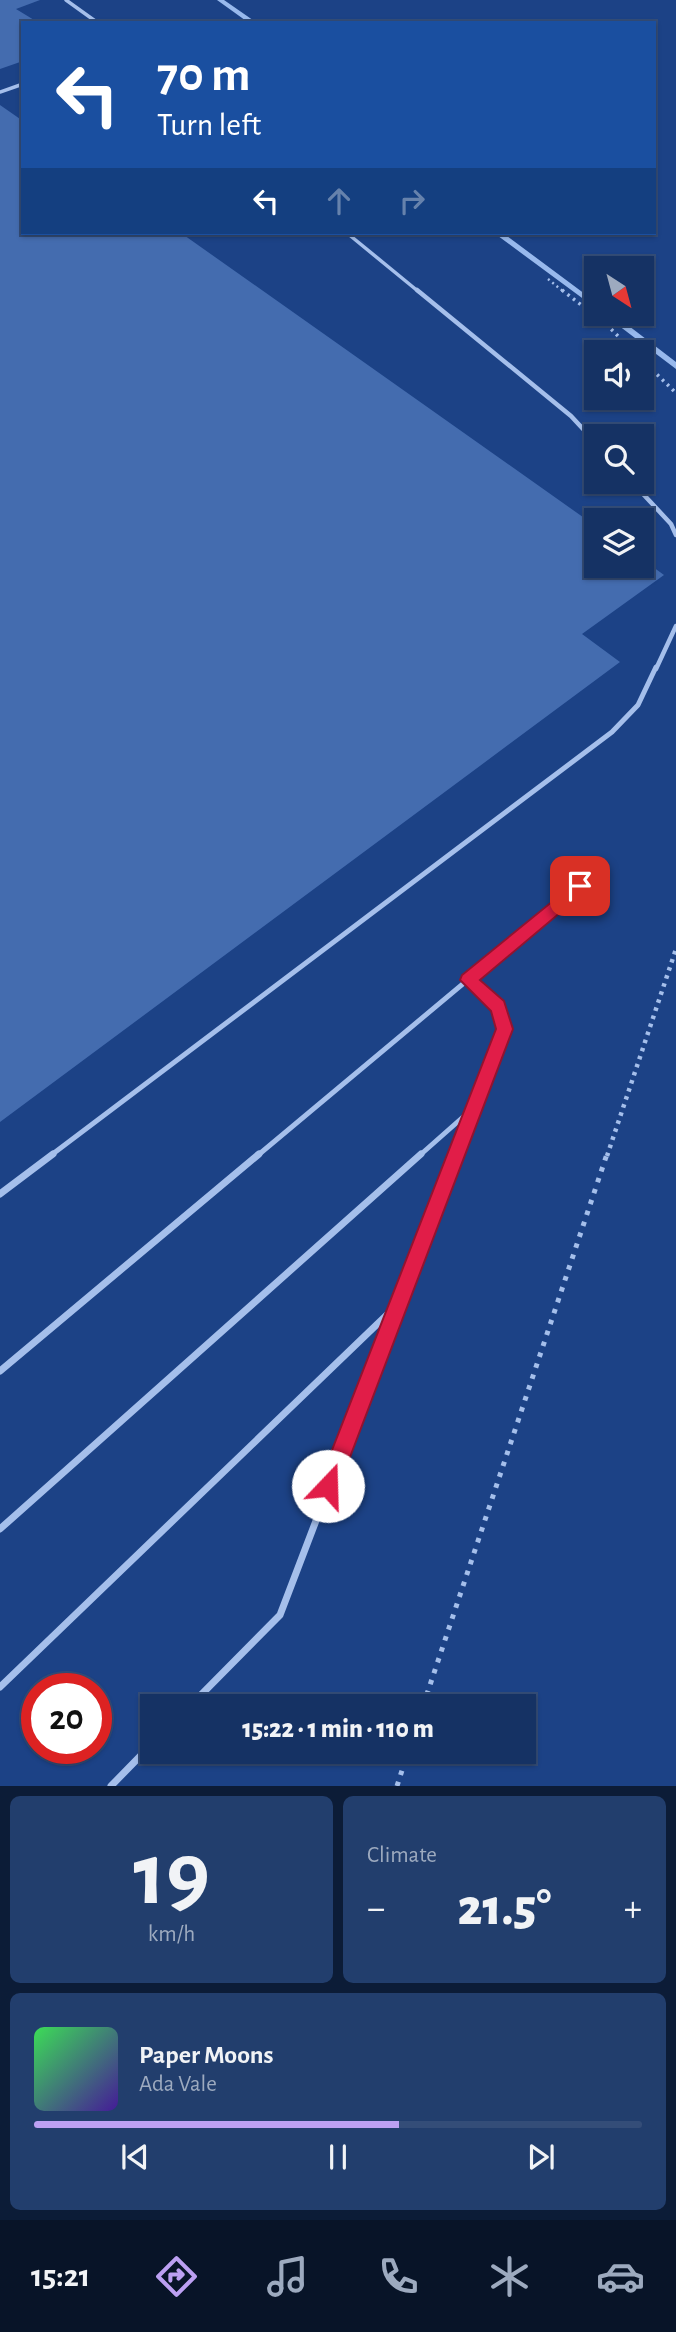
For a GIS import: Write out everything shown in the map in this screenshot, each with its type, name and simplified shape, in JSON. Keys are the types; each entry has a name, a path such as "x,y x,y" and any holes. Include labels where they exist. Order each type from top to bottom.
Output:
{"lane":[{"path":"66,0 95,21"},
{"path":"0,92 21,85"},
{"path":"349,235 571,416 584,430"},
{"path":"643,494 671,524 676,535"},
{"path":"0,1194 611,732 638,705 676,626"},
{"path":"0,1371 580,886"},
{"path":"202,1694 280,1615 396,1306 505,1029 498,1007 468,980"},
{"path":"0,1529 473,1108"},
{"path":"0,1687 396,1306"},
{"path":"111,1786 140,1757"}],"path":[{"path":"548,279 622,340"},
{"path":"654,372 676,393"},
{"path":"428,1694 676,949"},
{"path":"397,1786 404,1764"}],"building":[{"path":"0,0 40,0 16,9 36,21 21,21 21,62 0,69"},
{"path":"0,105 21,120 21,235 184,235 584,518 584,578 654,578 654,568 664,575 582,634 620,662 0,1122"}],"waterway":[{"path":"220,0 251,21"},
{"path":"501,235 584,297"},
{"path":"623,326 676,366"}],"route":[{"path":"328,1486 505,1029 498,1007 468,980 580,886"}]}
